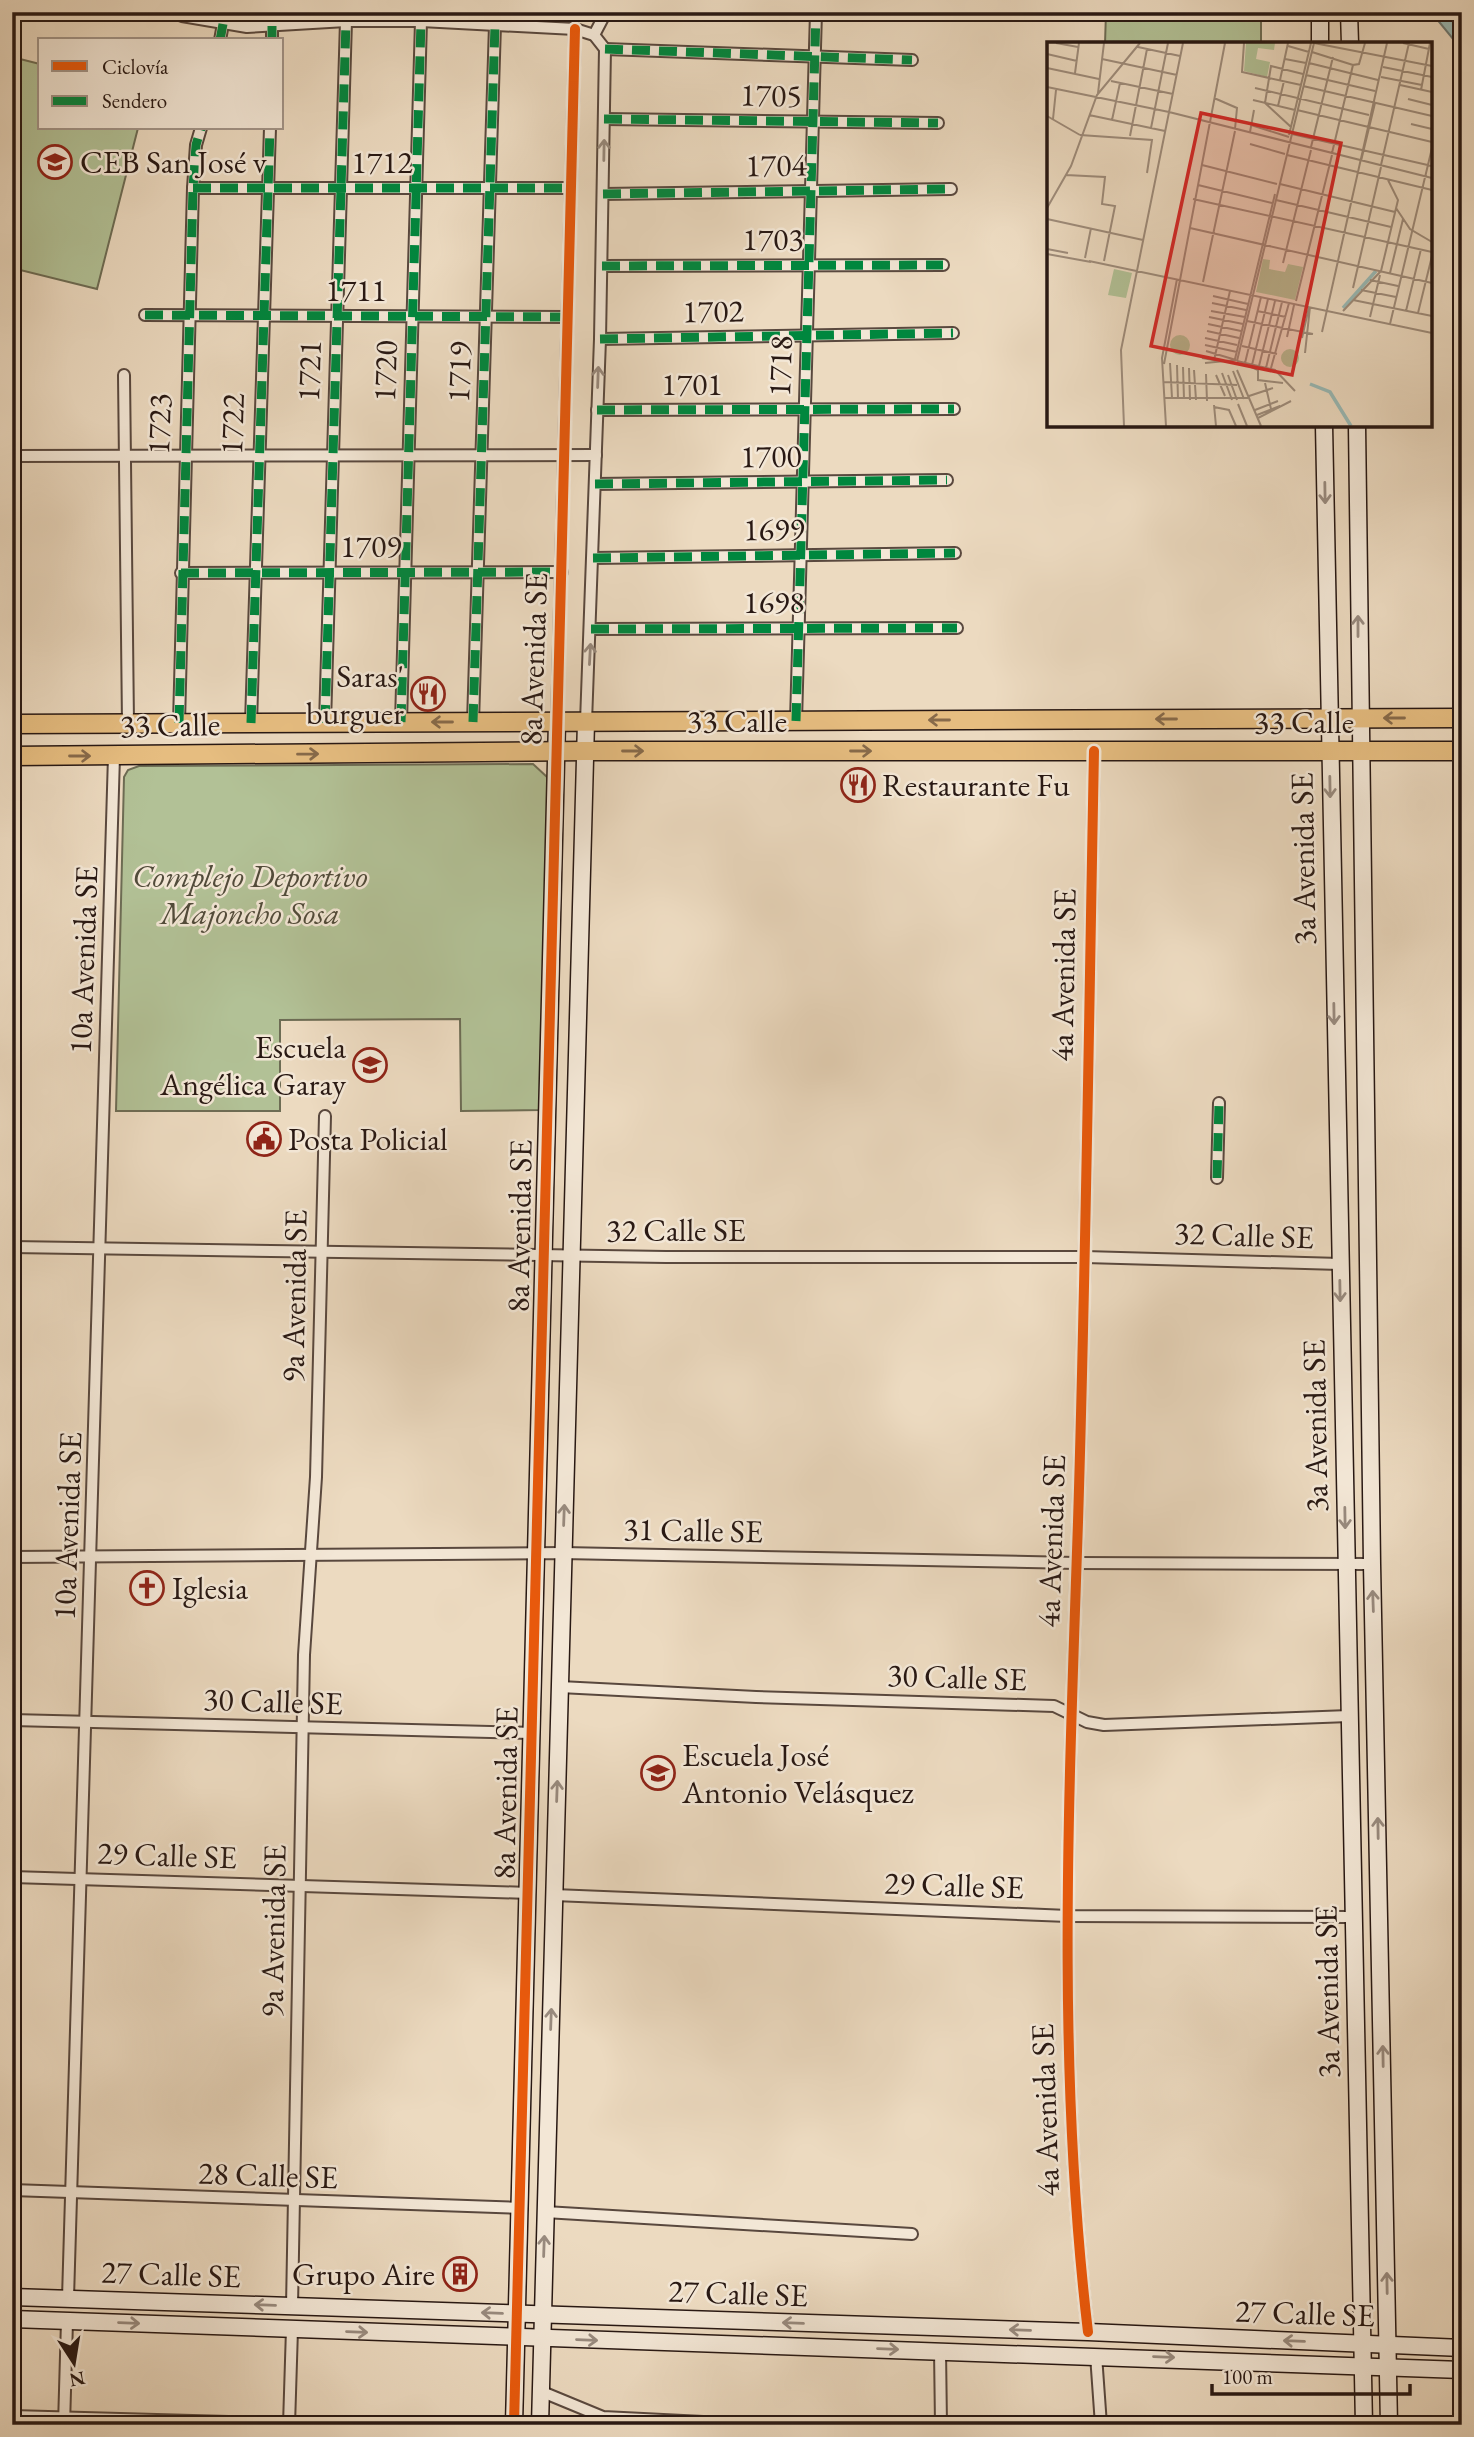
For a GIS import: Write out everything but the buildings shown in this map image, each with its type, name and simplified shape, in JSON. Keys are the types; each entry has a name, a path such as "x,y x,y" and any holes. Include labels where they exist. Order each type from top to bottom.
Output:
{"main road":[{"path":"1320,12 1320,42"},
{"path":"1349,12 1350,42"},
{"name":"3a Avenida SE","path":"1324,427 1364,2425"},
{"name":"3a Avenida SE","path":"1357,427 1372,1564 1389,2425"},
{"name":"33 Calle","path":"12,724 1462,718"},
{"name":"8a Avenida SE","path":"514,2425 519,2337 557,722"},
{"name":"8a Avenida SE","path":"540,2425 586,722"},
{"name":"33 Calle","path":"12,756 556,751 1462,751"},
{"name":"27 Calle SE","path":"12,2297 1088,2332 1462,2348"},
{"name":"27 Calle SE","path":"12,2319 1096,2355 1462,2370"}],"street":[{"path":"183,12 182,16 223,24 272,26 346,21 495,24 575,29 594,35 605,49 912,60"},
{"path":"448,12 460,23"},
{"path":"594,35 605,14 610,12"},
{"name":"1718","path":"796,721 816,12"},
{"name":"1721","path":"325,723 346,21"},
{"name":"1720","path":"401,722 421,21"},
{"path":"220,38 223,24"},
{"name":"1719","path":"473,722 488,316 495,24"},
{"path":"272,26 272,38"},
{"name":"8a Avenida SE","path":"557,722 575,29"},
{"name":"8a Avenida SE","path":"586,722 600,339 605,49"},
{"name":"1705","path":"604,118 938,123"},
{"name":"1723","path":"179,723 192,188 196,145 200,130"},
{"name":"1722","path":"251,723 253,573 270,130"},
{"name":"1712","path":"192,188 571,188"},
{"name":"1704","path":"603,194 951,189"},
{"name":"1703","path":"602,266 943,265"},
{"name":"1711","path":"145,315 568,317"},
{"name":"1702","path":"600,339 953,333"},
{"path":"124,375 128,723"},
{"name":"1701","path":"597,410 954,409"},
{"path":"12,456 596,454"},
{"name":"1700","path":"595,484 947,480"},
{"name":"1699","path":"593,558 955,553"},
{"name":"1709","path":"181,573 562,572"},
{"name":"1698","path":"591,629 957,628"},
{"name":"4a Avenida SE","path":"1088,2332 1071,2145 1067,2000 1070,1714 1085,1257 1094,751"},
{"name":"10a Avenida SE","path":"68,2298 114,756"},
{"path":"1217,1178 1219,1104"},
{"name":"9a Avenida SE","path":"292,2306 303,1729 309,1557 316,1477 325,1116"},
{"name":"32 Calle SE","path":"12,1247 572,1256 1085,1257 1339,1264"},
{"name":"31 Calle SE","path":"12,1557 309,1557 563,1553 1076,1563 1372,1564"},
{"name":"30 Calle SE","path":"560,1687 756,1697 1054,1706 1104,1725 1349,1716"},
{"name":"30 Calle SE","path":"12,1720 533,1733"},
{"name":"29 Calle SE","path":"12,1877 529,1893"},
{"name":"29 Calle SE","path":"554,1895 1068,1916 1353,1917"},
{"name":"28 Calle SE","path":"12,2190 522,2208"},
{"path":"545,2212 912,2234"},
{"path":"64,2421 67,2321"},
{"path":"289,2424 292,2329"},
{"path":"940,2350 941,2424 1101,2425 1096,2355"},
{"path":"540,2391 604,2417 766,2425"},
{"path":"12,2416 64,2421 337,2425"}],"green space":[{"path":"1106,12 1261,12 1261,42 1105,42"},
{"path":"12,57 38,64 38,130 137,130 97,289 12,268"},
{"name":"Complejo Deportivo Majoncho Sosa","path":"533,764 547,777 548,786 540,1110 461,1111 460,1019 280,1020 280,1111 116,1111 124,777 128,770 139,766"}],"water":[{"path":"1431,12 1449,12 1462,32 1462,50"}],"marked path":[{"path":"796,721 816,12"},
{"path":"325,723 346,21"},
{"path":"401,722 421,21"},
{"path":"220,38 223,24"},
{"path":"473,722 495,25"},
{"path":"272,26 272,38"},
{"path":"605,49 912,60"},
{"path":"604,119 938,123"},
{"path":"179,723 193,188 196,145 200,130"},
{"path":"251,723 270,130"},
{"path":"193,188 571,188"},
{"path":"603,194 951,189"},
{"path":"602,266 943,265"},
{"path":"145,315 568,317"},
{"path":"600,339 953,333"},
{"path":"597,410 954,409"},
{"path":"595,484 947,480"},
{"path":"593,558 955,553"},
{"path":"181,573 562,572"},
{"path":"591,629 957,628"},
{"path":"1217,1178 1219,1103"}],"cycle path":[{"path":"514,2425 575,29"},
{"path":"1088,2332 1072,2130 1068,1928 1094,751"}],"place":[{"name":"CEB San José v","path":"55,162"},
{"name":"Saras' burguer","path":"428,694"},
{"name":"Restaurante Fu","path":"858,785"},
{"name":"Escuela Angélica Garay","path":"370,1065"},
{"name":"Posta Policial","path":"264,1139"},
{"name":"Iglesia","path":"147,1588"},
{"name":"Escuela José Antonio Velásquez","path":"658,1773"},
{"name":"Grupo Aire","path":"460,2274"}]}
